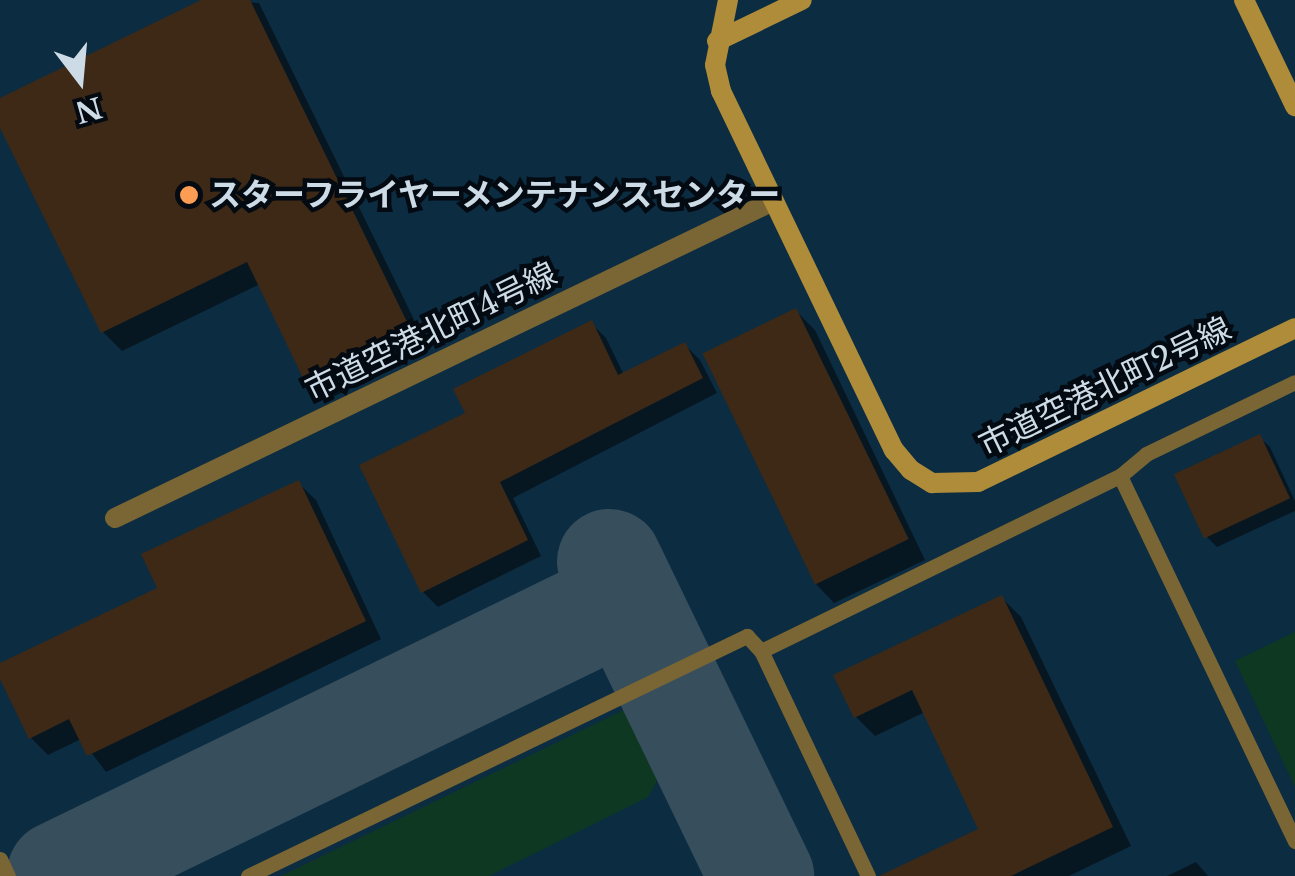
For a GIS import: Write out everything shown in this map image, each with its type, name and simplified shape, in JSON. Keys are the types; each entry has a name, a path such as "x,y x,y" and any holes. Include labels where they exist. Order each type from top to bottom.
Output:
{"street":[{"name":"市道空港北町2号線","path":"728,0 714,66 721,91 894,450 911,470 932,483 978,482 1295,328"},
{"path":"717,42 802,0"},
{"path":"1244,0 1295,106"},
{"name":"市道空港北町4号線","path":"115,518 773,201"}],"lane":[{"path":"761,651 1120,476 1146,454 1295,382"},
{"path":"1120,476 1295,841"},
{"path":"248,876 747,636 761,651 868,876"},
{"path":"0,859 8,876"}],"shaded area":[{"path":"0,0 1295,0 1295,876 0,876"}],"green space":[{"path":"1295,632 1295,787 1235,661"},
{"path":"632,706 658,764 656,783 648,797 489,876 281,876"}],"building":[{"name":"スターフライヤーメンテナンスセンター","path":"201,0 250,0 411,330 305,382 247,262 101,333 0,128 0,98"},
{"path":"796,308 909,539 815,585 703,354"},
{"path":"592,320 618,375 685,342 703,378 500,482 528,540 421,593 359,465 465,413 453,389"},
{"path":"1260,434 1290,498 1204,538 1174,474"},
{"path":"299,480 366,621 87,756 69,719 29,739 0,679 0,663 157,588 141,554"},
{"path":"1002,595 1113,827 1011,876 879,876 978,829 912,690 854,718 833,675"}],"taxiway":[{"path":"609,561 761,876"},
{"path":"59,873 588,616 605,612 639,625"}],"place":[{"name":"スターフライヤーメンテナンスセンター","path":"189,195"}]}
